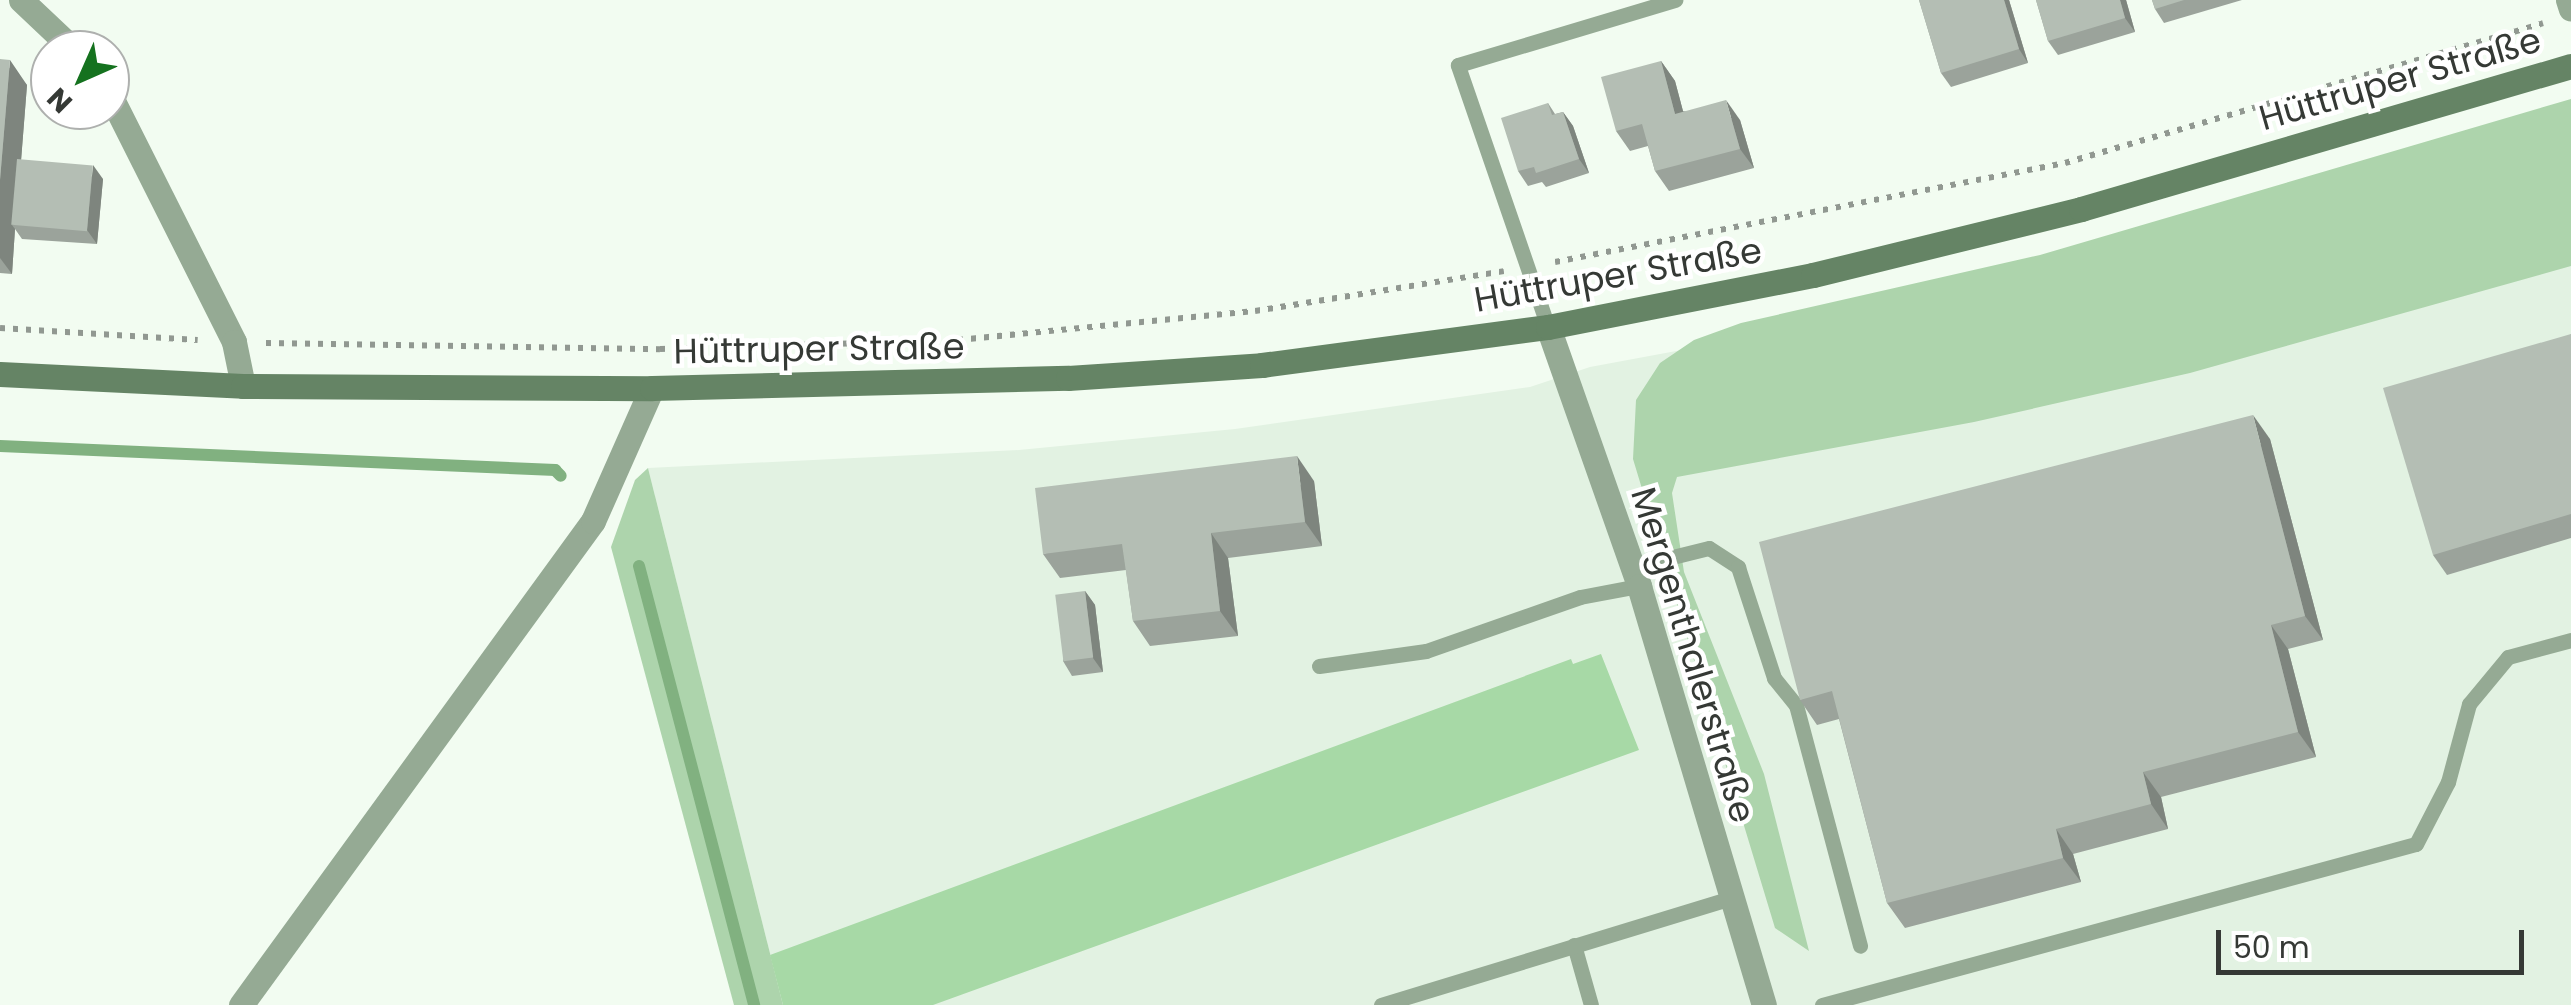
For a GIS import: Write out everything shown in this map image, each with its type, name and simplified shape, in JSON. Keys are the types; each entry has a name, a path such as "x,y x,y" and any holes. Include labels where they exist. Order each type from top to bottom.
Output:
{"main road":[{"name":"Hüttruper Straße","path":"0,374 243,386 652,388 1107,376 1262,365 1548,327 1813,275 2081,209 2571,66"}],"street":[{"path":"21,0 53,30"},
{"path":"128,130 234,342 243,386"},
{"name":"Mergenthalerstraße","path":"1548,327 1636,576 1764,1005"},
{"name":"Hüttruper Straße","path":"241,1005 593,522 652,388"}],"lane":[{"path":"1548,327 1458,65 1675,0"},
{"path":"1320,666 1426,651 1709,548 1738,567 1774,678 1796,705 1860,946"},
{"path":"1822,1005 2416,844 2448,782 2469,704 2508,656 2571,640"},
{"path":"1381,1005 1731,898"},
{"path":"1574,945 1590,1005"}],"path":[{"path":"0,328 234,342 660,349 958,340 1255,311 1528,268 2065,163 2564,10"}],"shaded area":[{"path":"2571,137 2571,1005 783,1005 648,468 1019,450 1235,429 1530,387 1590,367 1951,300"}],"green space":[{"path":"2571,99 2571,266 2190,373 1974,422 1677,477 1672,493 1684,572 1764,774 1809,951 1775,928 1633,459 1636,400 1660,363 1694,340 1741,323 2040,255"},
{"path":"648,468 783,1005 734,1005 611,547 635,480"},
{"path":"1601,654 1639,750 933,1005 783,1005 770,955 1571,659 1573,664"}],"building":[{"path":"1919,0 2004,0 2019,49 1941,73"},
{"path":"2036,0 2120,0 2125,18 2048,41"},
{"path":"2152,0 2184,0 2155,9"},
{"path":"0,59 10,60 0,180"},
{"path":"1661,61 1675,114 1726,100 1740,149 1655,171 1642,124 1616,131 1601,77"},
{"path":"1548,103 1552,115 1563,112 1579,159 1536,173 1534,167 1518,171 1501,118"},
{"path":"17,159 93,166 87,231 11,225"},
{"path":"2571,334 2571,514 2433,555 2383,388"},
{"path":"2253,415 2305,616 2271,625 2298,732 2143,772 2151,804 2056,829 2063,858 1887,903 1832,691 1800,700 1759,542"},
{"path":"1297,456 1305,522 1211,533 1220,611 1133,621 1122,544 1043,554 1035,488"},
{"path":"1085,591 1093,658 1063,661 1055,595"}],"waterway":[{"path":"0,446 555,470 561,476"},
{"path":"639,566 754,1005"}]}
